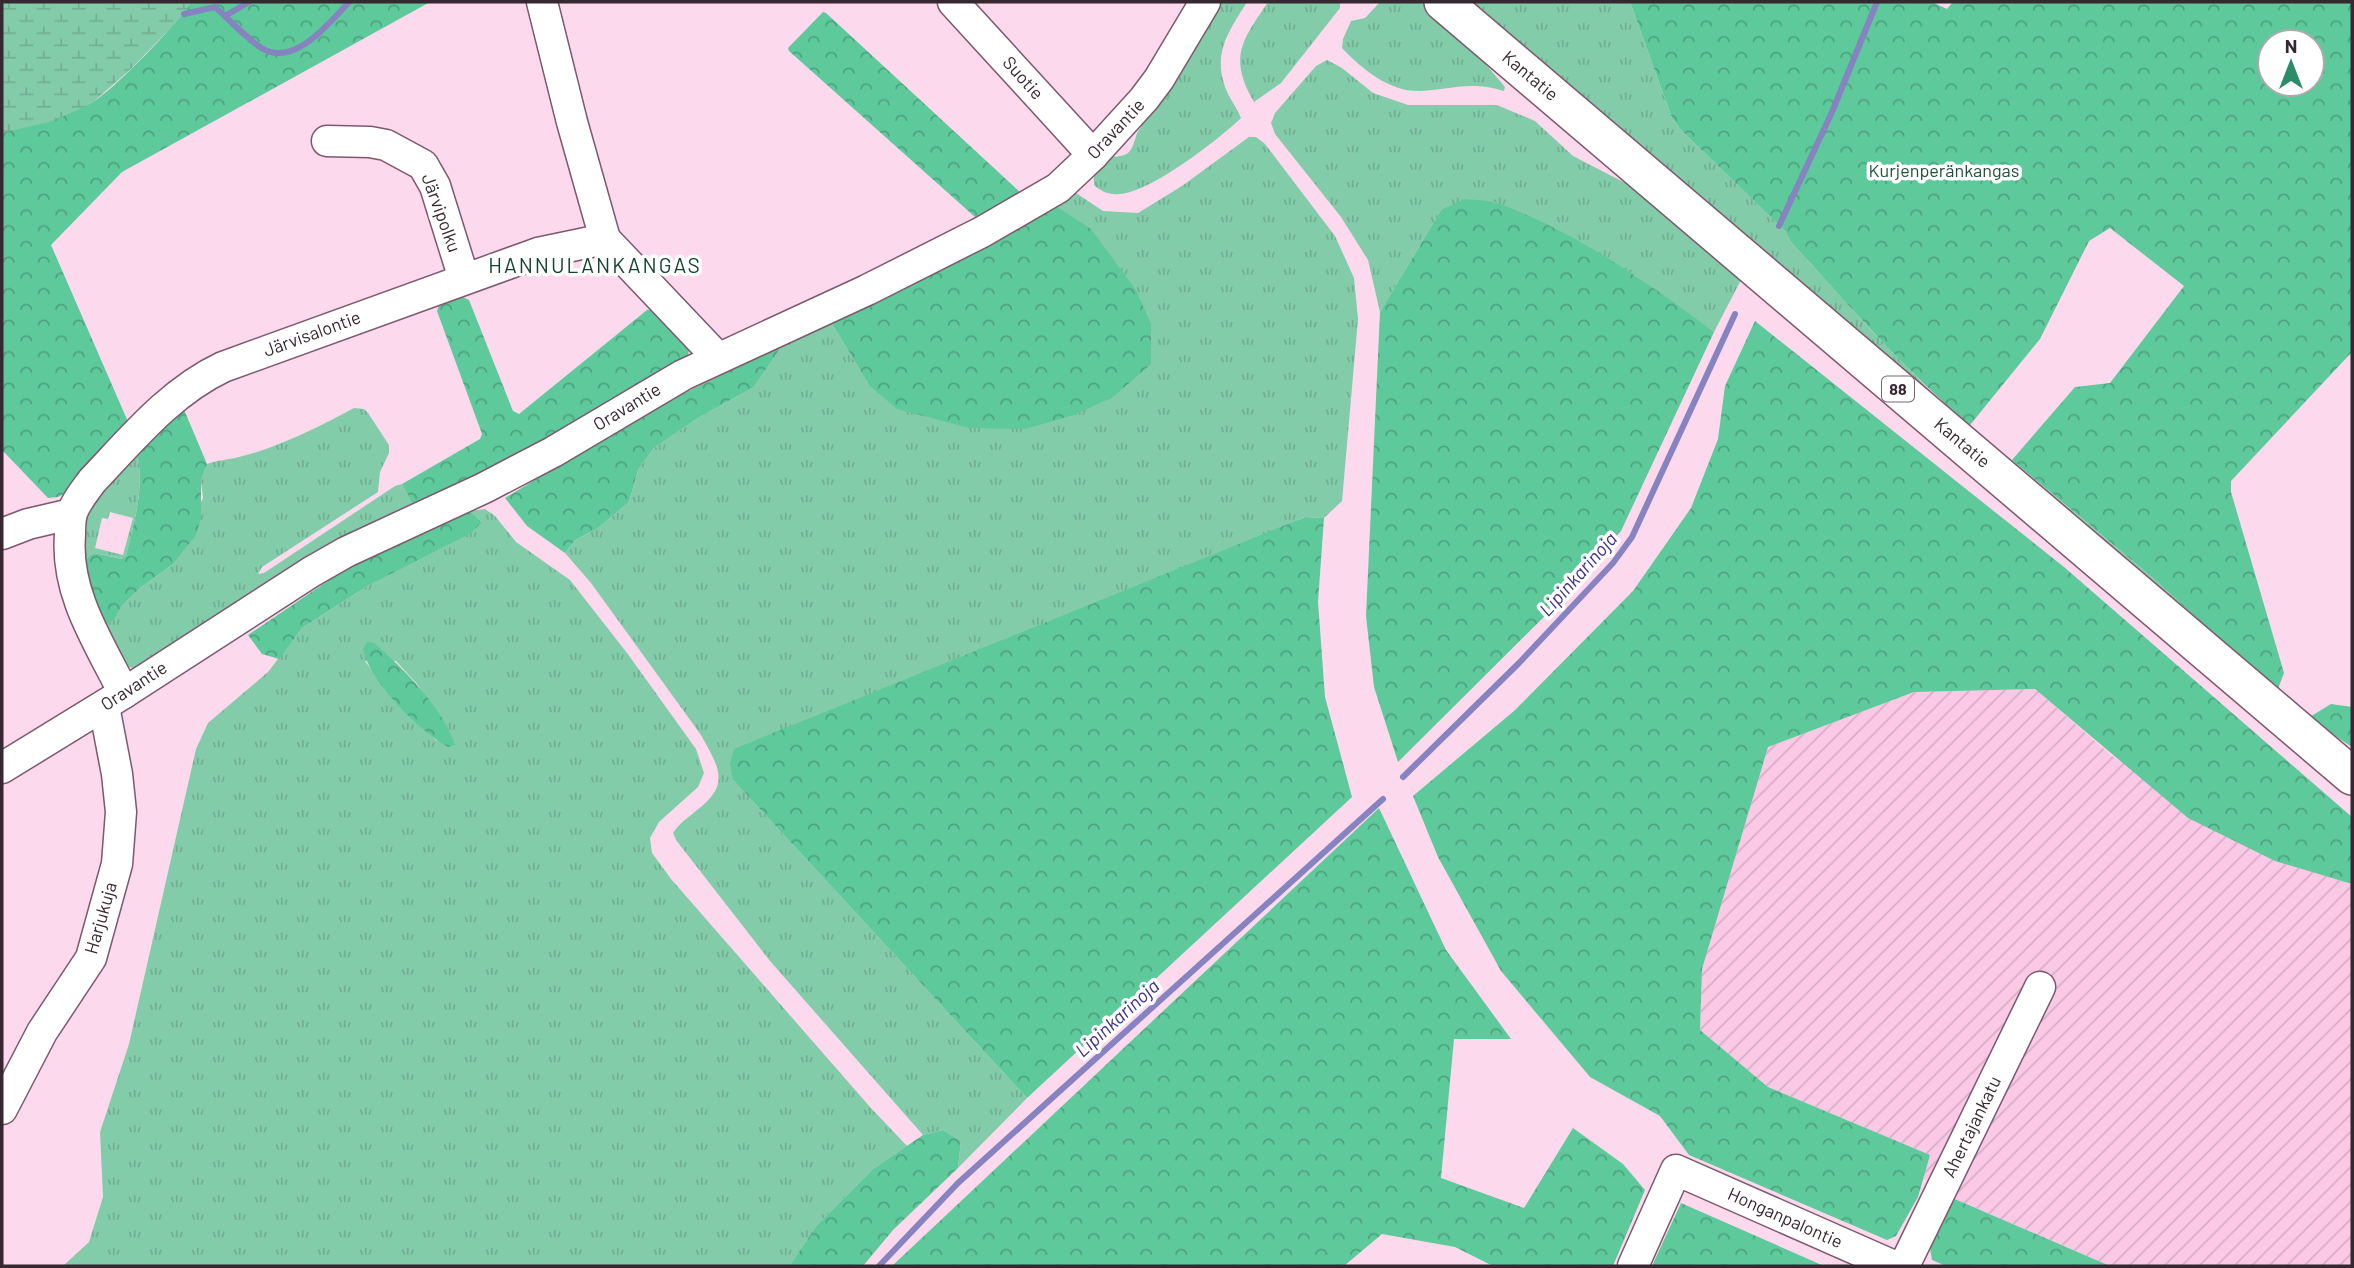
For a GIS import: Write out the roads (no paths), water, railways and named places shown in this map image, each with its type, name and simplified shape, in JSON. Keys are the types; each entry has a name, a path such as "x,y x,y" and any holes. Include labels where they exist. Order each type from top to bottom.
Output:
{"main road":[{"name":"Kantatie","path":"1443,2 2352,776"}],"street":[{"path":"542,2 605,239 718,358"},
{"name":"Suotie","path":"953,2 1093,155"},
{"name":"Oravantie","path":"2,768 346,552 554,452 648,394 718,358 867,290 982,232 1058,188 1093,155 1144,99 1205,2"},
{"name":"Järvipolku","path":"327,141 386,145 423,165 435,186 464,279"},
{"name":"Järvisalontie","path":"114,700 90,627 73,586 68,550 71,514 92,481 180,393 200,378 223,367 464,279 538,253 605,239"},
{"path":"2,534 28,524 71,514"},
{"name":"Harjukuja","path":"2,1108 42,1032 91,958 117,864 121,812 114,700"},
{"name":"Ahertajankatu","path":"1904,1266 2040,987"},
{"name":"Honganpalontie","path":"1633,1266 1676,1170 1894,1266"}],"waterway":[{"path":"225,16 249,2"},
{"path":"184,14 215,7 260,47 273,52 285,52 310,41 349,2"},
{"path":"1779,226 1832,112 1877,2"},
{"name":"Lipinkarinoja","path":"1403,777 1519,663 1613,563 1632,537 1735,314"},
{"name":"Lipinkarinoja","path":"879,1266 958,1183 1383,799"}],"district":[{"name":"HANNULANKANGAS","path":"595,266"}],"park label":[{"name":"Kurjenperänkangas","path":"1944,171"}]}
